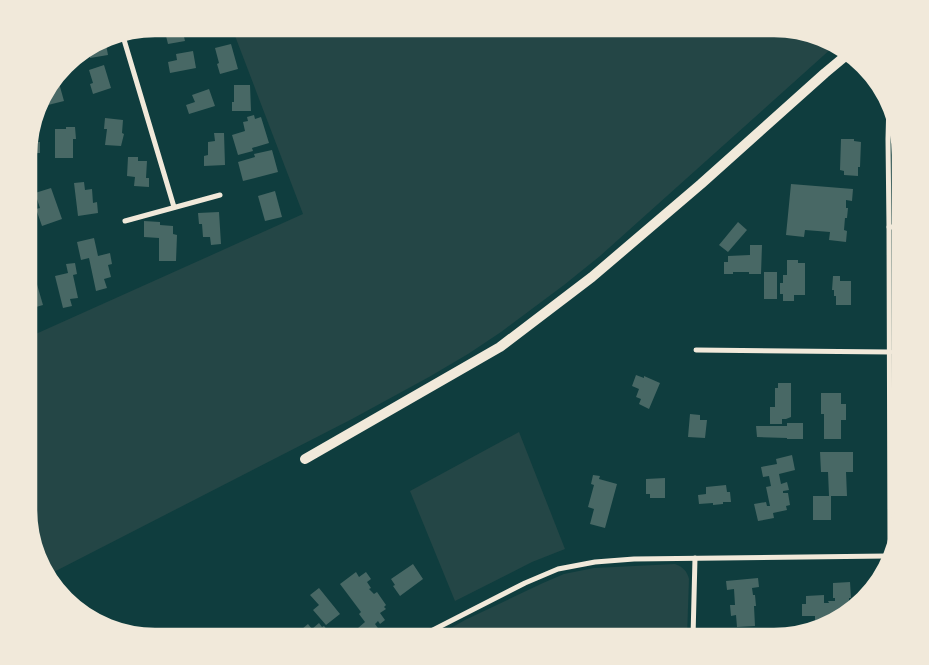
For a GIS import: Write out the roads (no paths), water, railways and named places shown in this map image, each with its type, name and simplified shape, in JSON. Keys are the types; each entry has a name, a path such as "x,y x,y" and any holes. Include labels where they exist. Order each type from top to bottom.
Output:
{"main road":[{"path":"305,459 500,348 592,277 701,184 843,58"}],"street":[{"path":"124,40 174,207"},
{"path":"888,123 890,533"},
{"path":"125,221 220,194"},
{"path":"696,350 890,352"},
{"path":"436,628 525,583 558,569 595,562 634,559 884,556"},
{"path":"693,629 695,558"}]}
